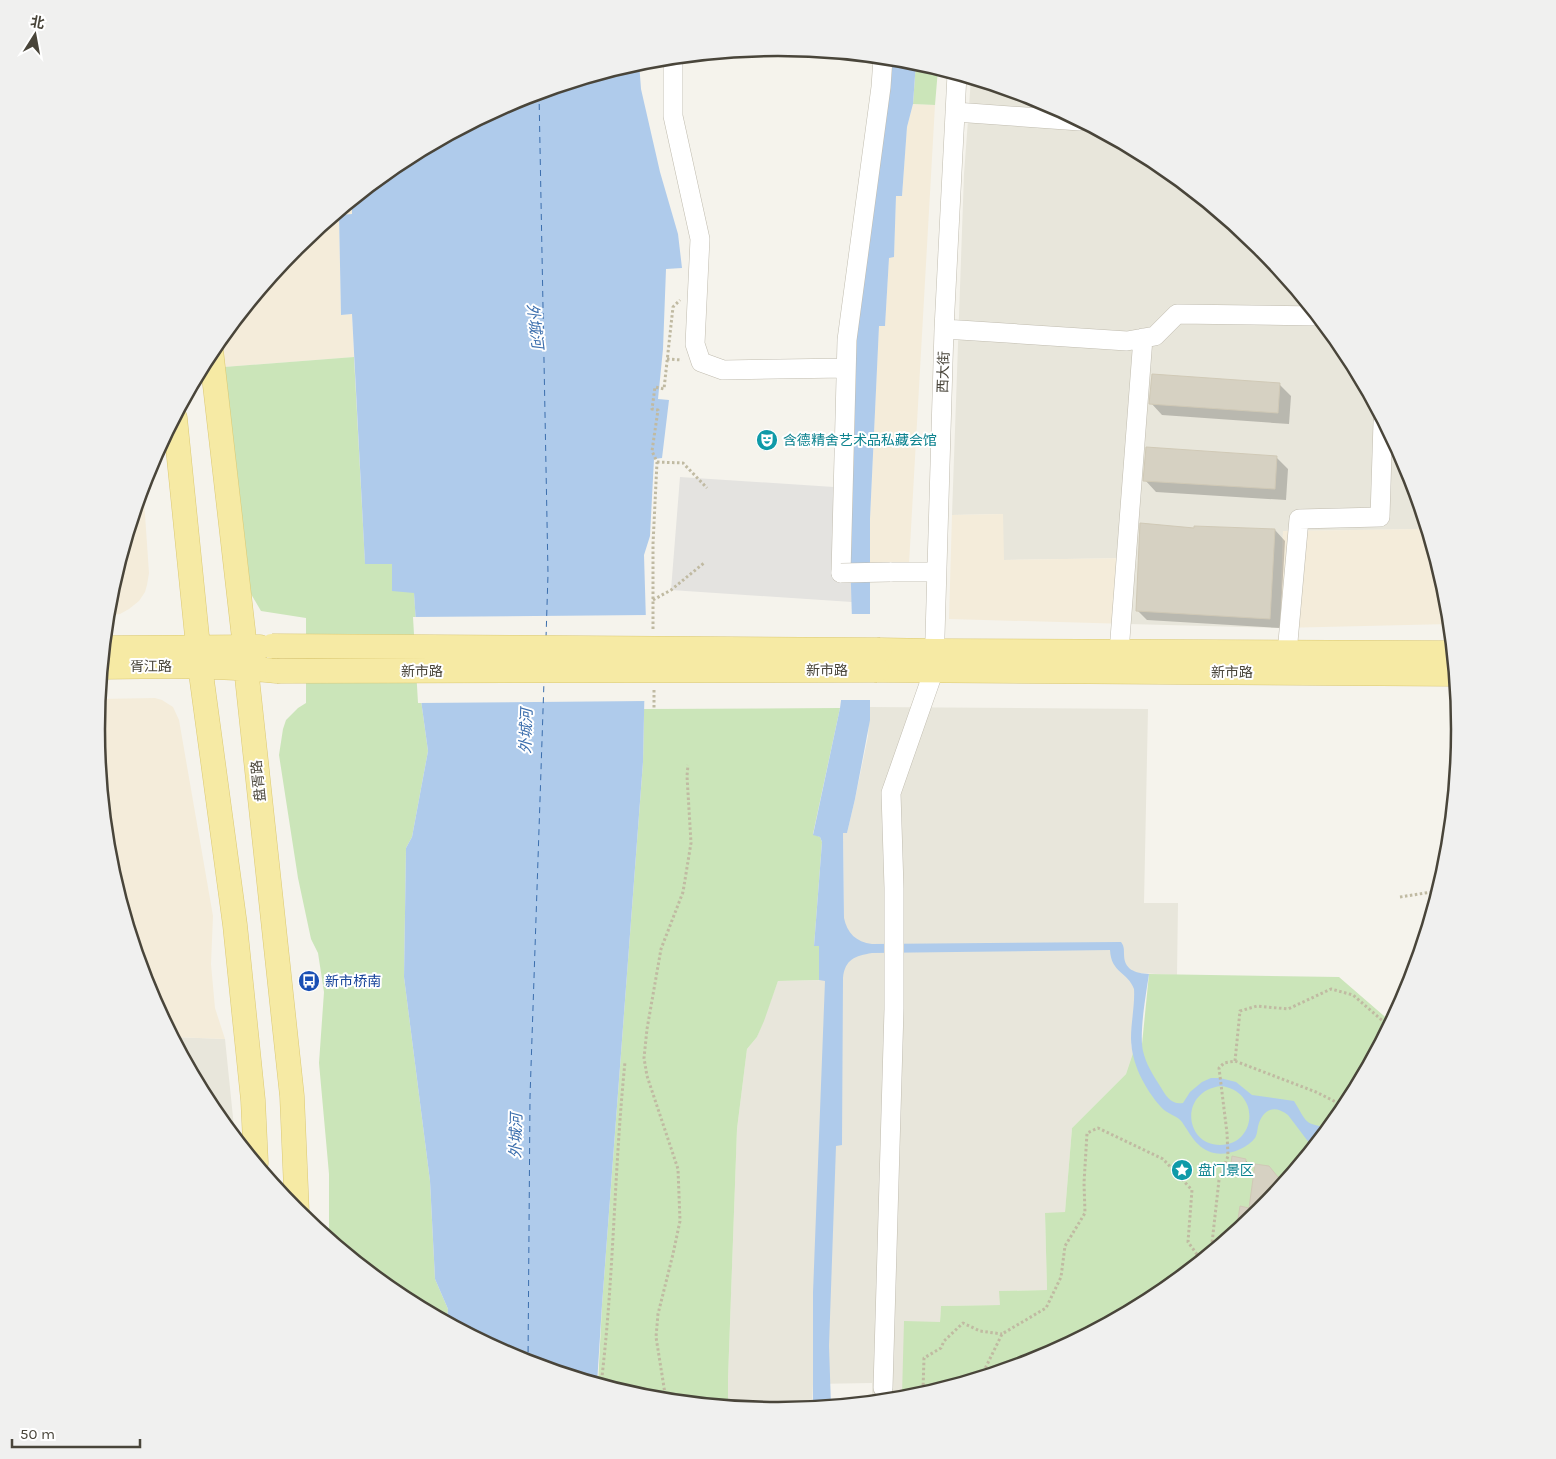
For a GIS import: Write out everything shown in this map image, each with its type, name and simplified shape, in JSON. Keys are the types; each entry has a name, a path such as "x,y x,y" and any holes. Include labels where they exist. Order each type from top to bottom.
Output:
{"main road":[{"name":"盘胥路","path":"213,364 246,658 292,1096 296,1200"},
{"path":"205,376 225,568"},
{"path":"185,412 202,568"},
{"path":"176,428 199,657 235,925 253,1100"},
{"name":"新市路","path":"246,658 272,646 1449,674"},
{"name":"胥江路","path":"110,649 199,657"},
{"name":"新市路","path":"934,661 1119,652 1446,653"},
{"name":"新市路","path":"199,657 246,658 277,672 878,660"},
{"name":"胥江路","path":"108,666 199,657"},
{"path":"256,1153 250,1004 232,740 270,994 292,1096"}],"street":[{"path":"673,65 673,116 700,239 695,344 701,362 723,370 846,368"},
{"path":"883,65 848,340 841,573 936,572"},
{"name":"西大街","path":"883,1388 894,954 891,793 934,661 944,329 957,80"},
{"path":"955,112 1063,120"},
{"path":"944,329 1127,342 1155,336 1177,314 1309,316"},
{"path":"1119,652 1143,338"},
{"path":"1287,653 1299,519 1380,517 1383,433"}],"path":[{"path":"653,635 652,600 656,462 652,451 658,410 652,409 655,387 664,388 673,307 698,282"},
{"path":"656,462 683,463 707,488"},
{"path":"652,600 671,590 704,563"},
{"path":"654,681 654,709"},
{"path":"665,1393 656,1337 658,1314 680,1221 678,1170 647,1076 644,1058 647,1029 661,949 683,892 691,843 688,765"},
{"path":"1400,897 1431,892"},
{"path":"1235,1061 1240,1011 1257,1006 1288,1009 1331,989 1353,995 1384,1022"},
{"path":"1212,1244 1219,1180 1228,1156 1219,1068 1224,1063 1235,1061 1316,1092 1338,1103"},
{"path":"601,1379 615,1212 620,1109 625,1062"},
{"path":"984,1370 1002,1334 1046,1308 1061,1276 1064,1246 1085,1213 1084,1183 1087,1133 1098,1128 1163,1159 1192,1190 1188,1242 1198,1256"},
{"path":"923,1387 924,1358 940,1348 944,1341 963,1323 980,1330 1002,1334"}],"shaded area":[{"path":"971,85 1036,107 1076,126 1115,146 1188,195 1254,253 1312,320 1338,355 1382,432 1400,472 1421,529 1283,531 1280,628 1129,624 1131,558 1003,560 1003,514 952,515 964,174"},
{"path":"913,104 935,105 909,564 869,567 879,325 885,325 889,257 894,257 896,196 902,196 907,127"},
{"path":"352,208 352,214 344,215"},
{"path":"339,219 341,315 352,314 354,357 224,367 222,349 244,320 302,253"},
{"path":"680,477 849,488 852,602 671,590"},
{"path":"144,502 149,573 147,585 139,601 120,614 115,615 118,598 128,555"},
{"path":"1003,514 1004,560 1131,558 1129,624 949,619 952,515"},
{"path":"1421,529 1438,598 1442,624 1280,628 1283,531"},
{"path":"155,698 162,700 173,707 179,720 213,916 211,964 215,1008 225,1039 180,1037 156,987 140,946 118,861 111,817 106,774 106,699"},
{"path":"870,707 1148,709 1144,903 1178,903 1177,975 1138,973 1131,1045 1133,1053 1126,1074 1072,1128 1065,1213 1045,1213 1047,1290 1000,1291 1000,1305 941,1306 940,1322 905,1391 872,1396 872,1383 813,1384 812,1401 778,1403 728,1400 737,1129 747,1049 757,1037 778,981 825,980 844,918 843,833 847,833 868,736"},
{"path":"180,1037 225,1039 234,1125 218,1104"}],"green space":[{"path":"915,70 937,76 935,105 913,104"},
{"path":"354,357 365,563 392,564 414,592 421,700 428,751 412,837 406,848 404,977 430,1181 435,1279 448,1309 447,1316 368,1264 329,1231 329,1174 319,1063 324,992 318,953 311,939 298,878 279,755 286,720 306,703 306,618 261,611 251,594 224,367"},
{"path":"840,708 813,834 820,837 822,842 814,946 819,945 819,980 778,981 757,1037 747,1049 737,1129 728,1400 647,1390 598,1378 602,1305 643,762 644,709"},
{"name":"盘门景区","path":"1149,974 1339,977 1386,1018 1361,1066 1338,1104 1312,1139 1254,1206 1188,1264 1115,1313 1036,1352 952,1380 902,1391 904,1321 940,1322 941,1306 1000,1305 999,1291 1047,1290 1045,1213 1065,1212 1072,1128 1126,1074 1133,1053 1142,1044"}],"water":[{"path":"886,65 915,70 913,104 907,127 902,196 896,196 894,257 889,258 885,326 879,326 870,519 870,720 847,833 843,833 844,918 847,928 857,939 872,944 1121,942 1124,948 1124,959 1128,967 1139,973 1149,974 1142,1024 1143,1051 1150,1069 1169,1099 1175,1103 1183,1103 1190,1092 1202,1082 1211,1078 1220,1078 1236,1082 1252,1095 1294,1101 1307,1121 1322,1126 1309,1143 1288,1115 1275,1109 1264,1114 1258,1125 1255,1138 1242,1148 1219,1154 1208,1151 1199,1145 1180,1120 1161,1107 1140,1075 1133,1057 1132,1047 1131,1032 1134,989 1128,979 1116,968 1111,958 1110,950 872,953 852,959 846,966 843,978 842,1145 836,1146 829,1346 831,1400 813,1401 813,1293 825,981 819,980 819,946 814,946 822,842 820,837 813,835 840,708 852,620 849,520 855,393 850,392","holes":["1221,1086 1234,1090 1243,1097 1248,1107 1247,1128 1232,1143 1220,1145 1208,1143 1193,1128 1191,1117 1193,1107 1198,1097 1207,1090"]},
{"name":"外城河","path":"640,71 641,89 660,172 678,234 682,268 666,269 663,349 658,399 669,400 662,458 654,459 650,536 644,555 646,622 643,762 597,1378 520,1352 447,1316 448,1309 435,1279 430,1181 404,977 406,848 412,837 428,751 421,700 414,593 392,591 392,564 365,564 352,314 341,315 339,219 344,215 352,214 352,208 404,170 441,146 480,126 520,107 562,92"}],"pier":[{"path":"849,614 873,614 873,700 838,700"},
{"path":"648,615 647,701 418,703 413,617"}],"building":[{"path":"1152,374 1280,383 1278,413 1149,404"},
{"path":"1146,447 1277,456 1275,489 1143,481"},
{"path":"1140,523 1194,528 1194,526 1275,529 1270,619 1136,611"},
{"path":"1232,1156 1246,1159 1243,1173 1230,1171"},
{"path":"1255,1164 1269,1166 1280,1177 1238,1221 1240,1206 1249,1208"}],"ferry route":[{"path":"539,100 548,574 546,638"},
{"path":"528,1355 530,1097 544,681"}],"place":[{"name":"含德精舍艺术品私藏会馆","path":"767,440"},
{"name":"新市桥南","path":"309,981"},
{"name":"盘门景区","path":"1182,1170"}]}
